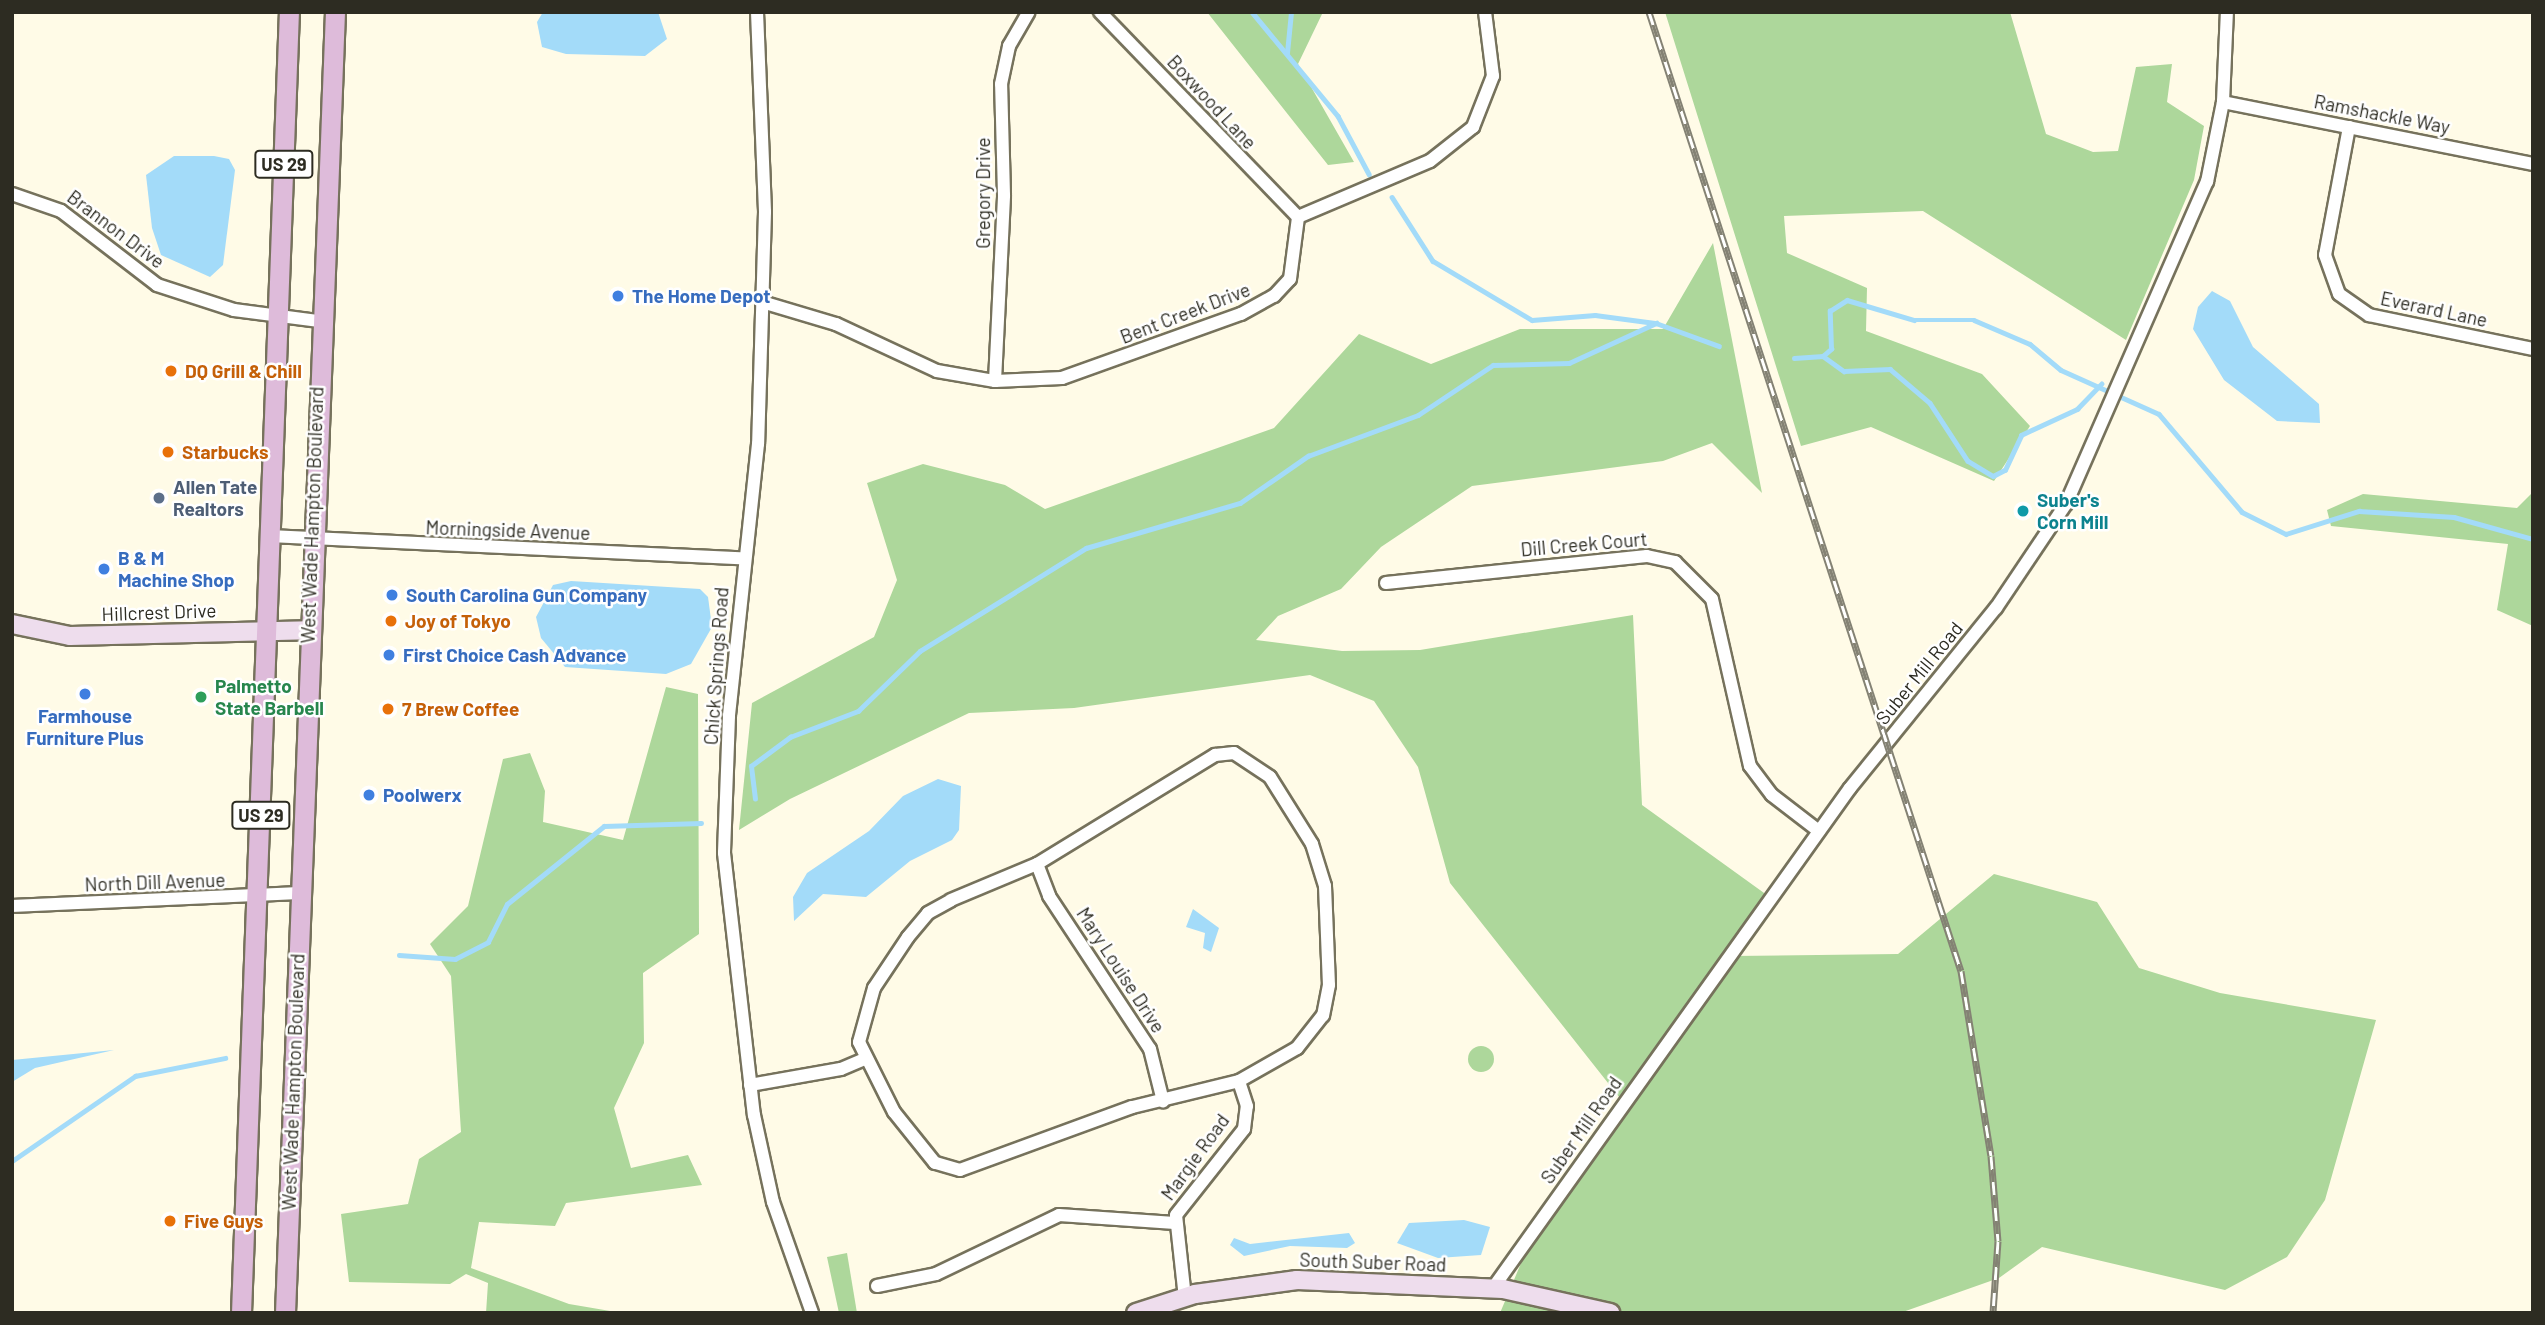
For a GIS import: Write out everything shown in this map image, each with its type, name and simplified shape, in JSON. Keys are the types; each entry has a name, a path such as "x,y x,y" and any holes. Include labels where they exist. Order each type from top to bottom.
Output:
{"main road":[{"name":"US 29","path":"241,1313 289,12"},
{"name":"West Wade Hampton Boulevard","path":"285,1313 319,321 335,12"}],"street":[{"name":"Chick Springs Road","path":"757,12 762,302 758,444 744,558 724,853 750,1085 773,1202 812,1313"},
{"name":"Gregory Drive","path":"995,381 1004,195 1001,84 1009,46 1029,12"},
{"name":"Boxwood Lane","path":"1100,12 1298,217"},
{"path":"1298,217 1458,143 1491,89 1494,49 1485,12"},
{"name":"Suber Mill Road","path":"1493,1288 1819,831 2036,552 2066,504 2118,378 2194,218 2223,102 2227,12"},
{"name":"Ramshackle Way","path":"2223,102 2533,164"},
{"name":"Everard Lane","path":"2349,127 2325,255 2339,294 2369,315 2533,349"},
{"name":"Brannon Drive","path":"12,194 50,204 157,285 234,310 319,321"},
{"name":"Bent Creek Drive","path":"762,302 836,324 937,370 995,381 1062,378 1264,303 1290,278 1298,217"},
{"name":"Morningside Avenue","path":"271,536 311,540 744,558"},
{"name":"Dill Creek Court","path":"1386,583 1647,556 1675,562 1712,599 1750,766 1772,795 1819,831"},
{"name":"Hillcrest Drive","path":"12,624 70,636 308,630"},
{"path":"1215,755 1248,758 1270,777 1312,845 1325,886 1329,985 1323,1015 1297,1048 1239,1081 1163,1101 960,1170 935,1163 915,1145 864,1059 862,1021 874,988 928,913 1000,874 1037,864 1215,755"},
{"name":"Mary Louise Drive","path":"1037,864 1049,896 1150,1049 1163,1101"},
{"name":"North Dill Avenue","path":"12,906 299,893"},
{"path":"750,1085 841,1069 864,1059"},
{"name":"Margie Road","path":"1185,1298 1175,1223 1186,1198 1244,1129 1247,1106 1239,1081"},
{"path":"877,1286 936,1274 1059,1215 1175,1223"},
{"name":"South Suber Road","path":"1136,1313 1185,1298 1297,1280 1493,1288 1610,1313"}],"green space":[{"path":"1207,12 1323,12 1298,64 1354,162 1328,165"},
{"path":"1665,12 2010,12 2046,134 2093,152 2118,151 2136,67 2172,64 2167,102 2204,126 2194,180 2126,340 1923,211 1784,216 1787,253 1867,288 1866,331 1982,374 2030,426 1994,481 1871,427 1801,446"},
{"path":"1713,243 1762,493 1712,443 1663,461 1472,486 1381,547 1341,589 1278,616 1256,640 1342,651 1420,650 1633,615 1642,805 1771,898 1734,956 1898,954 1994,874 2097,902 2139,968 2220,993 2376,1020 2325,1200 2287,1257 2225,1290 2042,1247 1999,1278 1900,1313 1500,1313 1527,1249 1627,1107 1450,883 1418,767 1374,701 1310,675 1074,708 969,713 790,799 739,830 752,703 874,637 897,580 867,483 923,464 1005,485 1045,509 1274,428 1359,334 1431,364 1520,329 1663,329"},
{"path":"2533,492 2533,626 2497,610 2508,544 2331,526 2327,510 2363,494 2517,508"},
{"path":"666,687 698,694 699,934 643,973 644,1043 614,1108 631,1168 688,1155 702,1185 566,1203 555,1226 479,1222 471,1268 569,1304 622,1313 486,1313 488,1283 466,1274 450,1284 349,1282 341,1214 408,1204 419,1159 461,1132 451,976 430,944 468,906 503,759 530,753 545,791 543,822 623,840"},
{"path":"1481,1046 1490,1050 1494,1059 1490,1068 1481,1072 1472,1068 1468,1059 1472,1050"},
{"path":"847,1253 857,1313 839,1313 827,1257"}],"water":[{"path":"543,12 658,12 667,39 645,56 566,54 542,47 537,22"},
{"path":"174,156 214,156 229,159 235,170 223,265 210,277 161,255 152,228 146,175"},
{"path":"2212,291 2230,301 2253,347 2319,404 2320,423 2277,421 2224,380 2193,329 2198,307"},
{"path":"571,581 700,589 708,597 712,627 691,664 666,674 565,667 541,638 536,617 553,585"},
{"path":"938,779 961,786 959,830 952,840 910,861 866,897 823,894 794,921 793,897 807,873 869,831 903,796"},
{"path":"1193,909 1219,928 1211,952 1203,948 1205,933 1186,927"},
{"path":"114,1050 35,1068 12,1082 12,1060"},
{"path":"1464,1220 1490,1227 1481,1255 1438,1258 1397,1243 1409,1223"},
{"path":"1349,1233 1355,1243 1347,1248 1290,1246 1244,1256 1230,1245 1234,1238 1250,1244"}],"waterway":[{"path":"1252,12 1338,116 1369,174"},
{"path":"1287,53 1291,12"},
{"path":"1392,197 1433,261 1532,320 1595,315 1656,323"},
{"path":"1794,358 1823,356 1831,349 1830,311 1847,300 1914,320 1974,320 2030,344 2061,370 2159,414 2242,512 2286,534 2359,511 2454,517 2533,539"},
{"path":"755,799 751,766 790,737 858,711 920,651 1086,548 1240,503 1308,456 1418,415 1493,365 1569,363 1656,323 1719,346"},
{"path":"1823,356 1844,371 1890,369 1930,403 1968,461 1993,476 2005,470 2021,435 2077,409 2101,384"},
{"path":"399,955 455,959 488,942 507,904 604,826 701,823"},
{"path":"12,1161 135,1076 225,1058"}],"railway":[{"path":"1649,12 1961,971 1991,1156 1998,1241 1993,1313"}],"place":[{"name":"The Home Depot","path":"618,296"},
{"name":"DQ Grill & Chill","path":"171,371"},
{"name":"Starbucks","path":"168,452"},
{"name":"Allen Tate Realtors","path":"159,498"},
{"name":"Suber's Corn Mill","path":"2023,511"},
{"name":"B & M Machine Shop","path":"104,569"},
{"name":"South Carolina Gun Company","path":"392,595"},
{"name":"Joy of Tokyo","path":"391,621"},
{"name":"First Choice Cash Advance","path":"389,655"},
{"name":"Farmhouse Furniture Plus","path":"85,694"},
{"name":"Palmetto State Barbell","path":"201,697"},
{"name":"7 Brew Coffee","path":"388,709"},
{"name":"Poolwerx","path":"369,795"},
{"name":"Five Guys","path":"170,1221"}]}
